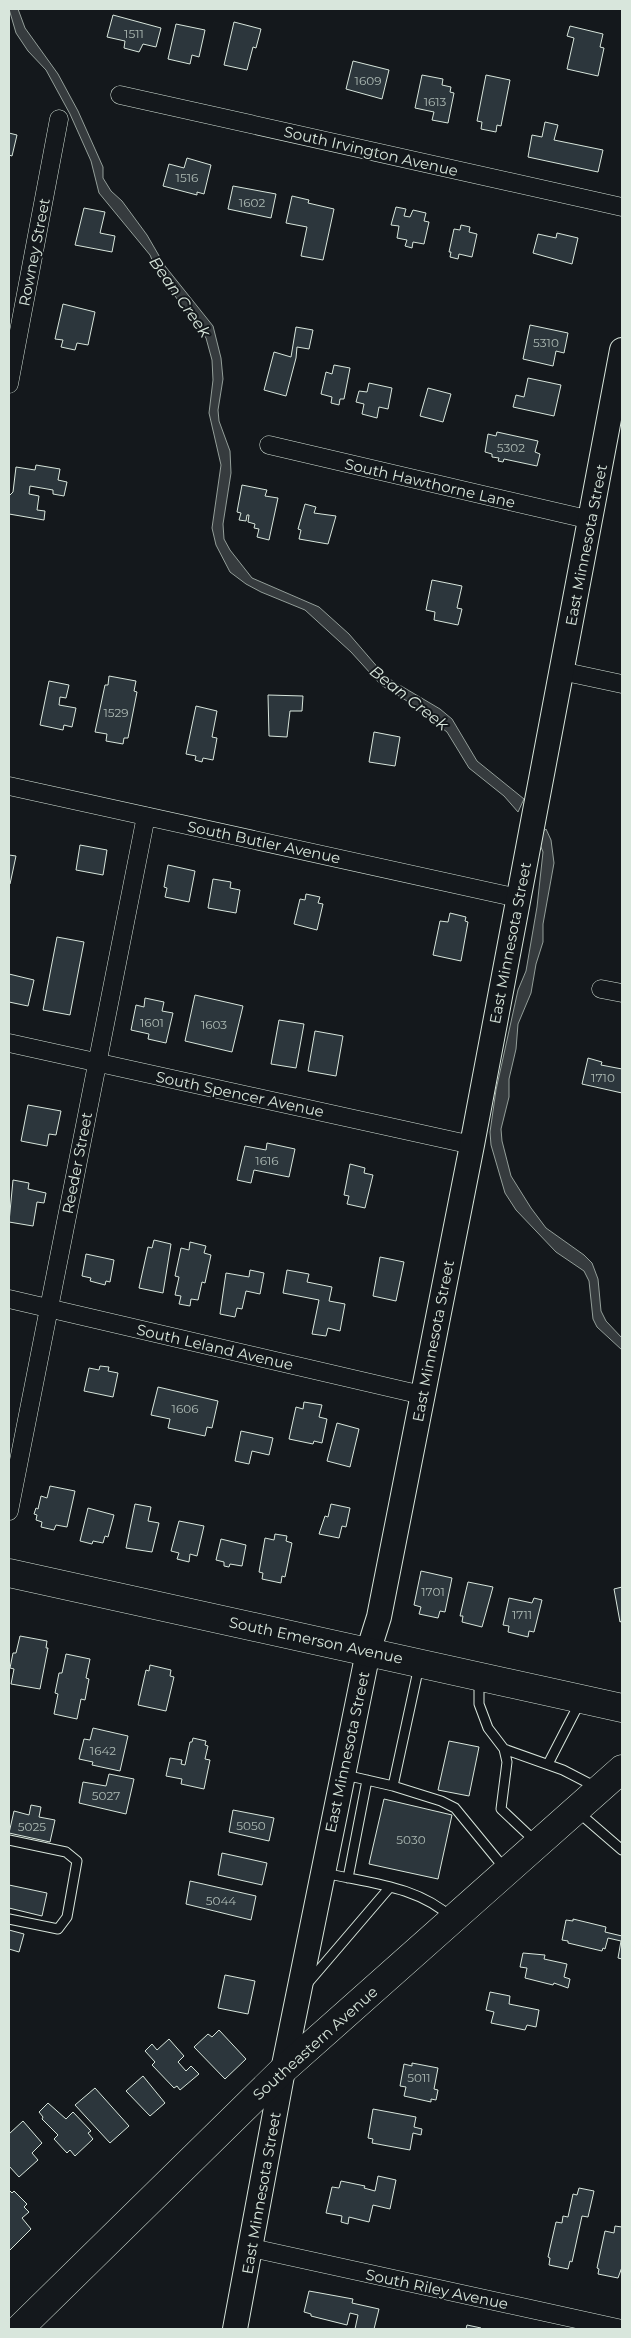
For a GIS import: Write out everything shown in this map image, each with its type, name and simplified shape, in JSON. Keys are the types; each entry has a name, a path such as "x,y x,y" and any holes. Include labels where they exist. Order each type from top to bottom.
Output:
{"main road":[{"name":"South Emerson Avenue","path":"9,1573 622,1708"},
{"name":"Southeastern Avenue","path":"17,2329 283,2070 622,1769"}],"street":[{"name":"South Irvington Avenue","path":"120,95 622,207"},
{"name":"Rowney Street","path":"9,384 59,119"},
{"name":"East Minnesota Street","path":"235,2329 252,2248 283,2070 322,1873 368,1652 379,1617 472,1145 622,350"},
{"name":"South Hawthorne Lane","path":"269,445 591,520"},
{"path":"562,671 622,684"},
{"name":"South Butler Avenue","path":"9,786 518,898"},
{"name":"Reeder Street","path":"9,1511 146,816"},
{"path":"601,989 622,994"},
{"name":"South Spencer Avenue","path":"9,1043 472,1145"},
{"name":"South Leland Avenue","path":"9,1300 422,1395"},
{"name":"South Riley Avenue","path":"252,2248 622,2329"},
{"path":"9,2321 17,2329"}],"lane":[{"path":"393,1786 419,1663"},
{"path":"479,1676 479,1704 488,1728 504,1749 507,1762 501,1809 538,1844"},
{"path":"548,1764 582,1699"},
{"path":"504,1749 563,1770 600,1789"},
{"path":"342,1775 393,1786 441,1801 455,1808 507,1872"},
{"path":"348,1878 367,1780"},
{"path":"576,1810 622,1850"},
{"path":"9,1840 66,1852 77,1861 67,1917 58,1929 9,1918"},
{"path":"322,1873 390,1887 421,1896 439,1906 453,1919"},
{"path":"298,1994 334,1955 390,1887"}],"water":[{"name":"Bean Creek","path":"9,9 18,9 25,28 58,74 78,111 103,167 103,178 111,191 122,201 147,235 165,266 213,326 221,358 223,379 218,410 219,421 230,451 231,473 223,524 224,539 230,550 252,578 319,607 349,634 386,677 440,709 452,719 477,761 524,799 518,812 504,796 469,768 447,732 407,701 381,685 351,652 305,610 261,592 230,572 216,545 212,528 221,465 209,413 213,380 212,360 206,338 158,273 150,255 99,193 91,161 70,114 46,70 28,51 16,33"},
{"path":"546,829 551,840 554,863 543,924 543,942 536,964 531,993 518,1024 516,1049 509,1079 509,1097 501,1129 502,1141 511,1176 531,1208 546,1228 584,1255 592,1263 598,1279 601,1311 606,1321 622,1338 622,1350 597,1327 593,1319 589,1281 584,1271 556,1252 516,1210 505,1193 491,1145 490,1132 496,1090 518,990 526,971 537,907 543,852 537,837"}],"building":[{"path":"113,15 161,28 156,47 143,44 139,52 124,48 125,41 107,37"},
{"path":"234,22 261,29 256,48 253,47 247,70 224,65"},
{"path":"176,24 205,30 199,57 192,55 190,64 168,59"},
{"path":"570,26 603,34 600,47 604,48 598,76 567,69 574,38 567,36"},
{"path":"353,61 389,70 382,99 346,89"},
{"path":"422,75 443,79 442,85 451,87 450,92 454,93 448,123 432,120 434,112 415,108"},
{"path":"486,75 510,80 501,126 497,125 496,132 481,129 482,122 477,121"},
{"path":"545,122 558,125 554,140 603,150 598,172 528,157 532,135 542,137"},
{"path":"9,133 17,135 12,156 9,155"},
{"path":"187,158 211,165 204,194 197,192 197,195 163,186 169,164 184,168"},
{"path":"233,186 276,194 271,218 228,209"},
{"path":"292,196 309,200 308,203 334,209 323,260 301,256 307,227 286,223"},
{"path":"396,207 406,209 404,216 410,217 413,210 426,213 424,221 429,222 424,244 413,242 412,248 405,246 407,240 397,238 399,226 391,225"},
{"path":"84,208 105,212 100,233 115,236 112,252 75,245"},
{"path":"461,225 470,227 469,232 477,234 472,257 459,254 458,259 450,257 451,252 449,252 454,229 460,230"},
{"path":"557,233 578,238 572,264 533,253 538,234 556,238"},
{"path":"63,304 95,312 88,345 77,343 75,350 61,347 63,340 55,339"},
{"path":"530,325 568,333 564,353 556,351 553,366 523,359"},
{"path":"296,327 313,330 309,349 297,347 286,396 264,390 274,352 291,357"},
{"path":"334,365 350,368 344,399 340,399 339,405 331,403 332,397 321,394 326,372 332,374"},
{"path":"528,378 561,385 554,416 513,407 516,395 524,397"},
{"path":"369,383 392,388 388,409 379,407 377,418 362,414 364,404 356,402 359,391 367,392"},
{"path":"428,388 451,394 443,422 420,416"},
{"path":"497,432 538,441 535,452 540,454 537,466 504,459 503,462 498,461 499,458 492,457 492,454 485,452 488,434 496,436"},
{"path":"36,465 60,469 58,480 67,482 64,496 53,494 53,490 30,486 29,494 39,496 37,510 45,511 44,520 9,514 9,496 13,492 16,467 35,470"},
{"path":"242,485 267,490 265,496 278,498 269,540 257,537 259,529 254,528 255,524 248,522 249,515 247,515 246,521 239,520 241,513 237,512"},
{"path":"305,504 316,507 314,513 336,516 328,544 299,539 301,530 298,529"},
{"path":"432,580 462,586 457,608 462,609 458,625 434,620 435,612 426,610"},
{"path":"109,676 136,681 134,691 137,692 128,738 124,738 123,744 106,741 107,734 95,732 105,685 108,685"},
{"path":"49,681 69,685 66,698 60,697 59,705 76,708 72,727 64,725 63,730 40,725"},
{"path":"268,695 303,696 302,711 290,711 287,737 269,736"},
{"path":"196,706 217,711 212,737 217,738 213,760 203,758 202,762 195,760 196,756 186,754"},
{"path":"374,732 400,737 395,766 369,762"},
{"path":"80,845 107,850 103,875 76,870"},
{"path":"9,855 16,856 10,884 9,884"},
{"path":"168,865 195,871 189,902 165,897 167,888 164,887"},
{"path":"213,879 231,882 230,888 240,890 236,913 208,908"},
{"path":"306,894 320,897 318,903 323,904 317,930 294,924 300,899 305,900"},
{"path":"450,913 466,917 465,921 468,922 461,961 433,955 440,921 448,922"},
{"path":"57,937 84,942 70,1015 43,1010"},
{"path":"9,974 34,980 28,1006 9,1002"},
{"path":"195,995 243,1006 232,1052 185,1041"},
{"path":"145,998 164,1002 162,1011 173,1013 166,1043 148,1039 149,1034 131,1030 136,1005 144,1007"},
{"path":"279,1020 304,1024 296,1068 271,1064"},
{"path":"315,1031 343,1036 336,1076 308,1071"},
{"path":"588,1058 602,1062 601,1065 622,1069 622,1093 582,1084"},
{"path":"28,1105 61,1111 56,1135 49,1134 47,1146 21,1141"},
{"path":"267,1143 295,1149 289,1177 254,1170 251,1183 237,1180 245,1146 266,1150"},
{"path":"350,1164 365,1168 364,1173 373,1175 365,1208 347,1204 349,1196 344,1195"},
{"path":"13,1180 29,1183 28,1189 46,1193 44,1203 37,1202 33,1226 9,1222"},
{"path":"154,1240 171,1244 163,1293 139,1288 148,1247 152,1248"},
{"path":"190,1242 206,1246 204,1253 211,1255 205,1283 202,1282 198,1300 191,1299 190,1306 179,1304 181,1296 175,1295 179,1277 175,1276 181,1248 189,1250"},
{"path":"86,1254 114,1260 110,1282 106,1281 105,1285 90,1281 91,1278 82,1276"},
{"path":"380,1257 404,1262 396,1301 373,1296"},
{"path":"250,1270 264,1273 260,1294 246,1291 242,1309 237,1308 235,1317 220,1314 226,1273 249,1277"},
{"path":"287,1270 309,1274 307,1282 332,1287 329,1301 345,1304 340,1331 328,1328 326,1336 312,1334 319,1300 283,1293"},
{"path":"100,1366 109,1367 108,1371 118,1373 113,1397 84,1391 89,1368 99,1370"},
{"path":"158,1387 218,1401 212,1428 207,1427 205,1436 168,1428 170,1419 151,1415"},
{"path":"304,1402 322,1405 319,1417 327,1419 322,1443 314,1441 313,1444 289,1439 296,1407 303,1409"},
{"path":"337,1423 359,1429 350,1467 327,1461"},
{"path":"241,1431 273,1438 269,1455 252,1451 249,1464 235,1461"},
{"path":"50,1486 75,1491 67,1527 56,1525 54,1530 41,1527 42,1522 36,1520 37,1515 34,1514 36,1508 38,1509 41,1496 47,1498"},
{"path":"135,1504 151,1507 148,1521 159,1523 152,1552 126,1548"},
{"path":"331,1504 350,1508 346,1527 342,1526 339,1538 319,1534 325,1516 328,1517"},
{"path":"88,1508 114,1515 108,1537 105,1536 103,1543 93,1541 92,1544 80,1541"},
{"path":"179,1521 204,1526 197,1556 190,1554 189,1562 177,1559 179,1553 171,1551"},
{"path":"275,1534 287,1536 286,1541 292,1543 285,1577 282,1576 281,1583 262,1579 263,1573 259,1572 265,1538 274,1540"},
{"path":"221,1539 246,1545 242,1566 230,1564 229,1567 224,1566 224,1562 216,1560"},
{"path":"421,1571 452,1578 445,1612 440,1611 438,1618 419,1614 421,1607 414,1605"},
{"path":"468,1582 493,1587 482,1627 462,1622 463,1616 460,1616"},
{"path":"622,1587 622,1621 620,1622 614,1589"},
{"path":"509,1598 532,1603 534,1598 542,1600 534,1632 529,1631 528,1637 508,1632 509,1626 503,1625"},
{"path":"20,1636 47,1641 46,1648 48,1648 40,1689 11,1684 14,1669 10,1668 13,1653 16,1653"},
{"path":"66,1654 90,1659 86,1678 89,1679 85,1700 81,1699 77,1719 54,1714 58,1694 55,1693 59,1673 62,1673"},
{"path":"150,1665 171,1670 170,1676 174,1677 166,1711 138,1705 146,1670 149,1671"},
{"path":"93,1728 128,1736 120,1771 92,1765 93,1762 79,1759 84,1739 90,1740"},
{"path":"193,1738 206,1741 205,1745 208,1746 205,1759 210,1760 204,1789 181,1784 182,1779 166,1776 170,1758 182,1760 181,1764 185,1765 190,1742 192,1742"},
{"path":"449,1741 479,1747 469,1796 438,1790"},
{"path":"109,1774 134,1779 126,1814 79,1803 83,1782 106,1786"},
{"path":"384,1799 452,1815 438,1879 369,1864"},
{"path":"31,1805 41,1807 39,1817 55,1820 50,1842 9,1833 14,1811 29,1815"},
{"path":"233,1810 274,1818 269,1841 229,1832"},
{"path":"222,1853 267,1863 262,1885 218,1875"},
{"path":"190,1881 256,1896 251,1920 186,1904"},
{"path":"9,1885 47,1893 42,1916 9,1908"},
{"path":"573,1919 606,1927 605,1932 622,1936 622,1959 618,1958 621,1941 608,1938 605,1949 603,1948 602,1951 562,1940 566,1920 573,1921"},
{"path":"9,1930 24,1934 19,1952 9,1949"},
{"path":"523,1953 545,1955 544,1959 567,1964 564,1977 570,1979 568,1988 554,1983 553,1985 525,1978 527,1968 520,1967"},
{"path":"225,1975 255,1981 248,2014 218,2008"},
{"path":"490,1992 510,1996 509,2004 539,2010 536,2027 527,2025 525,2030 491,2023 494,2012 486,2010"},
{"path":"219,2030 246,2059 225,2079 194,2047 208,2034 212,2037"},
{"path":"169,2039 184,2056 178,2062 186,2071 191,2066 199,2074 180,2090 177,2086 174,2088 152,2065 155,2062 145,2051 152,2044 157,2050"},
{"path":"412,2063 438,2068 434,2089 438,2090 436,2100 431,2099 431,2102 404,2096 406,2087 400,2086 404,2064 412,2066"},
{"path":"143,2076 165,2103 150,2116 126,2091"},
{"path":"95,2088 129,2126 110,2143 75,2105"},
{"path":"48,2103 66,2119 73,2112 91,2131 88,2133 93,2139 75,2156 70,2150 67,2153 54,2139 58,2135 42,2119 43,2117 39,2112"},
{"path":"373,2109 416,2117 414,2127 422,2129 421,2135 413,2133 410,2150 372,2143 373,2139 368,2138"},
{"path":"23,2121 42,2143 32,2153 38,2160 19,2177 9,2166 9,2134"},
{"path":"378,2176 396,2180 390,2209 373,2205 369,2222 349,2217 348,2224 341,2222 342,2216 326,2213 332,2187 339,2188 341,2181 365,2186 364,2188 375,2191"},
{"path":"579,2188 594,2191 588,2217 582,2216 572,2262 570,2261 568,2269 549,2265 550,2258 548,2257 556,2222 562,2223 563,2216 568,2217 573,2194 577,2195"},
{"path":"9,2190 12,2193 14,2191 27,2204 24,2207 29,2212 22,2218 31,2229 9,2251"},
{"path":"615,2226 622,2227 622,2267 618,2278 598,2274 599,2269 597,2268 605,2231 614,2233"},
{"path":"309,2291 353,2299 352,2303 379,2309 374,2329 355,2329 358,2315 350,2313 347,2325 311,2316 311,2314 304,2312"},
{"path":"467,2325 481,2328 481,2329 466,2329"}]}
